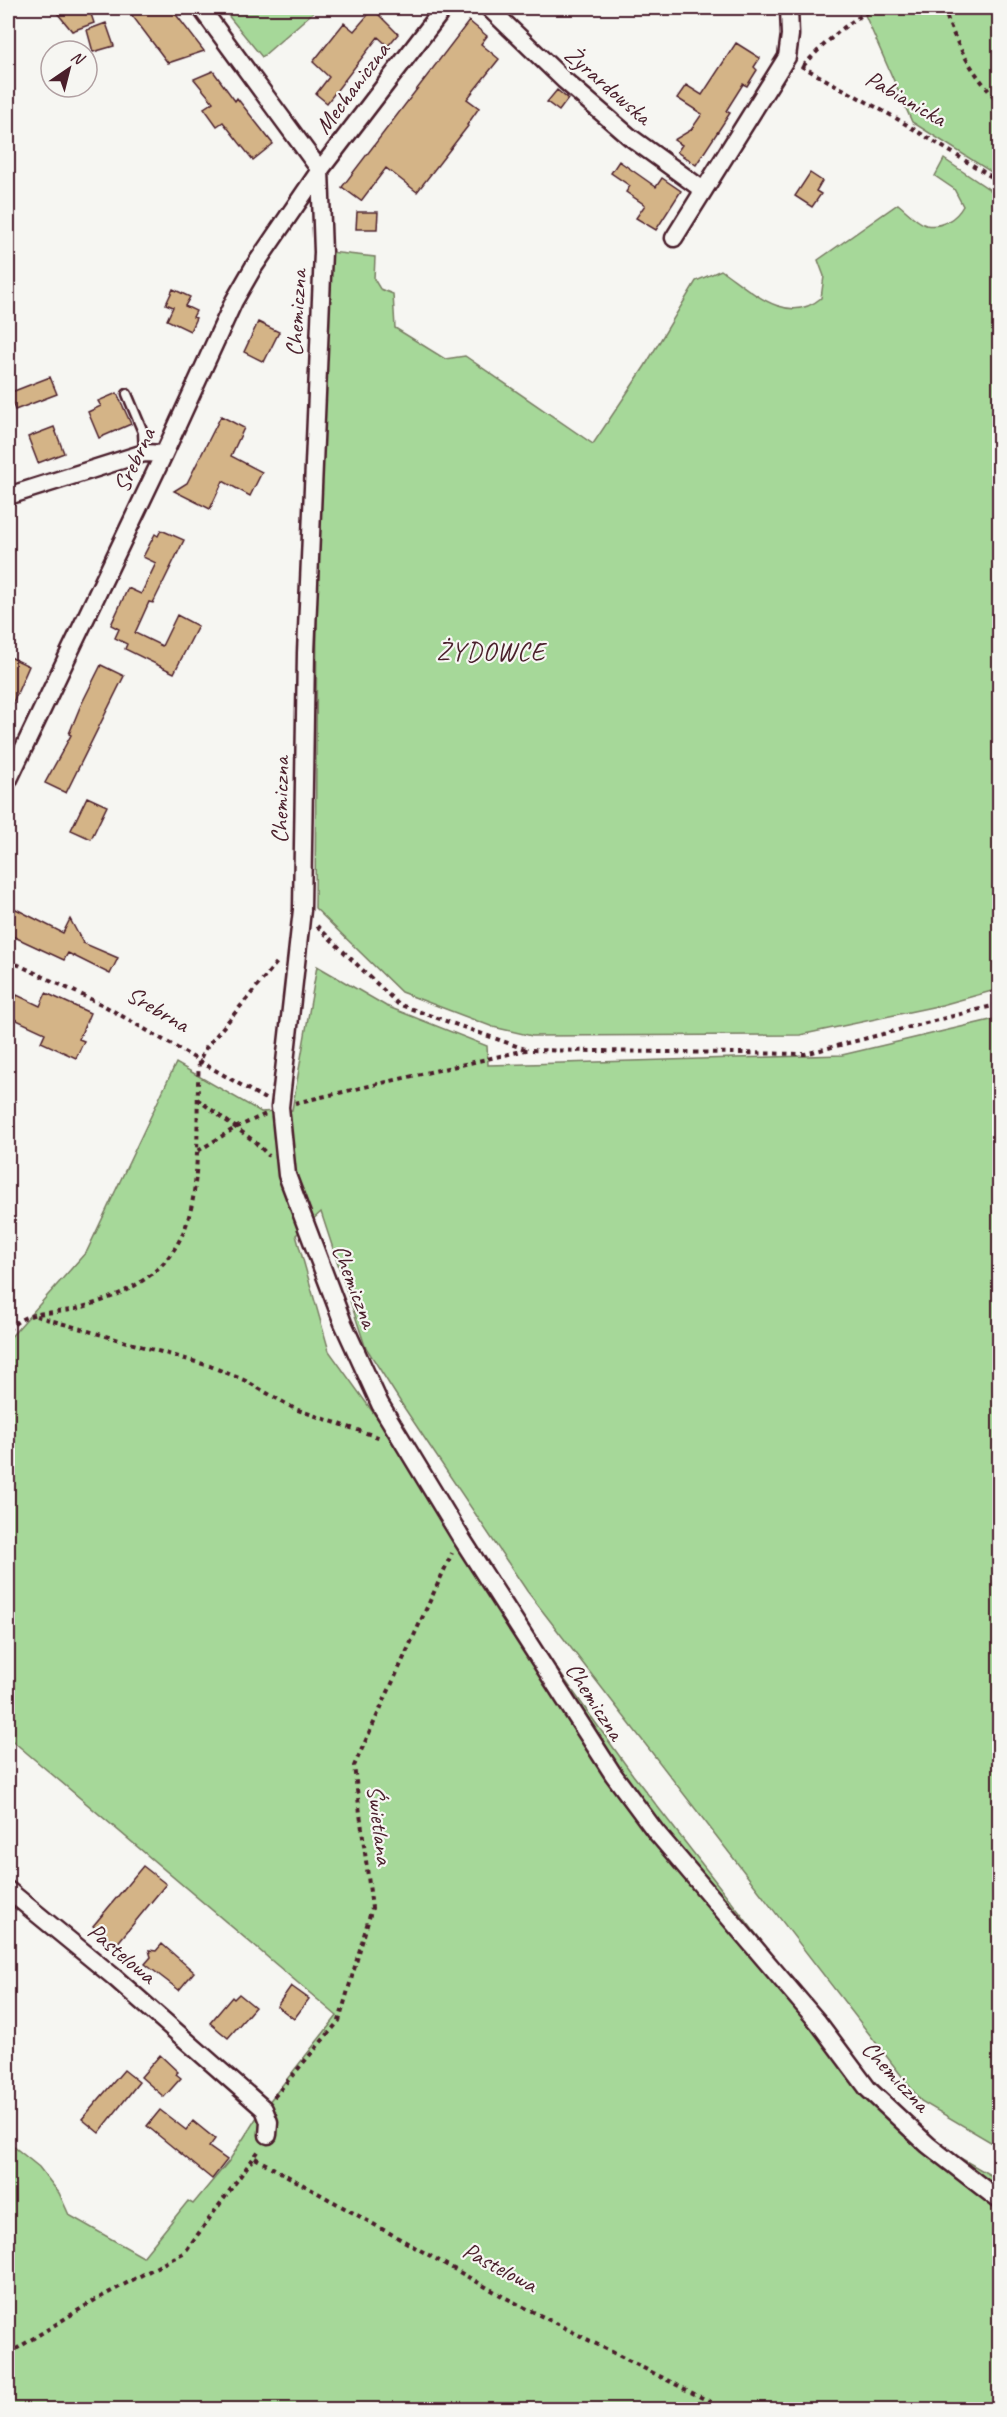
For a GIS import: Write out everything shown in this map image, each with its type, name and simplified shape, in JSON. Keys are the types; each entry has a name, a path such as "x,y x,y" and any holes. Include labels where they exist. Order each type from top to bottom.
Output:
{"street":[{"path":"201,8 320,170"},
{"name":"Mechaniczna","path":"320,170 444,8"},
{"name":"Żyrardowska","path":"489,8 564,80 630,137 703,190"},
{"path":"674,238 787,57 790,34 789,8"},
{"name":"Srebrna","path":"8,781 164,454 234,301 253,268 320,170"},
{"name":"Chemiczna","path":"320,170 323,252 306,653 302,910 280,1107 287,1175 343,1323 368,1378 412,1459 613,1774 656,1832 818,2022 868,2089 928,2145 999,2201"},
{"path":"8,496 144,453 164,454"},
{"name":"Pastelowa","path":"8,1890 114,1977 264,2109"},
{"path":"264,2109 269,2122 268,2135"}],"lane":[{"path":"127,394 143,432 144,453"}],"path":[{"path":"803,66 821,46 843,28 876,8"},
{"path":"944,8 962,55 999,104"},
{"name":"Pabianicka","path":"787,57 894,117 999,182"},
{"path":"302,910 331,941 398,1004 526,1050"},
{"path":"8,1331 13,1324 31,1314 60,1313 96,1303 141,1283 166,1261 180,1241 189,1218 196,1178 199,1061 205,1049 298,937"},
{"name":"Srebrna","path":"8,960 103,1005 280,1107"},
{"path":"198,1151 235,1128 280,1107 526,1050 805,1054 999,1004"},
{"path":"197,1099 254,1141 287,1175"},
{"path":"31,1314 210,1366 246,1381 295,1409 382,1439"},
{"name":"Świetlana","path":"264,2109 339,2021 372,1908 354,1766 460,1536"},
{"name":"Pastelowa","path":"8,2354 95,2300 185,2252 255,2158 504,2297 726,2409"}],"green space":[{"path":"222,8 318,8 262,57"},
{"path":"862,8 999,8 999,177 912,122"},
{"path":"944,159 999,196 999,989 942,1005 800,1035 532,1036 493,1027 401,992 315,908 317,599 330,252 375,257 374,279 380,289 393,294 395,328 445,359 465,356 593,444 645,366 696,281 721,270 769,302 795,309 808,306 821,298 824,276 818,260 898,204 915,219 926,225 932,226 948,222 956,215 963,206 954,189 935,176"},
{"path":"317,966 386,1006 487,1046 488,1065 842,1055 999,1018 999,2147 921,2101 527,1591 365,1346 321,1212 296,1235 329,1351 633,1775 906,2127 999,2180 999,2409 8,2409 8,2142 39,2167 59,2193 69,2215 143,2257 188,2201 193,2204 229,2161 257,2117 337,2016 8,1737 8,1340 87,1251 176,1063 261,1112 292,1110"}],"building":[{"path":"53,8 89,8 94,23 72,31"},
{"path":"150,8 171,8 204,51 168,63 131,14"},
{"path":"373,9 398,34 388,46 378,37 327,103 316,94 329,77 313,62 344,23 354,31"},
{"path":"469,21 487,36 481,44 499,59 467,99 479,108 468,126 417,192 386,168 361,201 342,187"},
{"path":"106,23 114,46 99,50 99,39 89,39 87,30"},
{"path":"736,43 760,58 754,67 757,70 747,86 743,84 726,111 730,113 696,165 677,152 682,145 674,140 691,130 702,114 677,98 686,85 702,95"},
{"path":"213,71 235,101 237,98 273,144 253,160 223,122 217,126 204,108 213,102 194,79"},
{"path":"557,90 568,99 559,111 547,102"},
{"path":"619,161 656,187 662,178 681,191 656,230 636,218 645,205 626,192 630,186 611,173"},
{"path":"810,173 822,181 816,191 821,194 812,207 795,196"},
{"path":"357,212 378,212 377,229 356,229"},
{"path":"173,289 190,297 185,306 196,311 193,317 196,318 190,331 167,320 173,307 166,304"},
{"path":"258,322 279,332 264,362 244,352"},
{"path":"50,377 57,394 15,410 9,393"},
{"path":"117,393 131,424 99,438 88,412 101,406 98,401"},
{"path":"221,416 244,428 231,456 262,472 250,496 223,481 210,509 174,491 187,483"},
{"path":"54,427 64,453 38,463 28,437"},
{"path":"161,530 184,540 153,603 149,602 135,633 162,646 177,615 198,626 174,673 125,649 127,644 115,638 119,629 111,625 128,588 141,594 156,563 143,557 155,534 158,536"},
{"path":"8,656 29,666 8,714"},
{"path":"101,665 124,676 66,793 45,783 71,735 69,734 80,707"},
{"path":"87,797 107,806 91,839 71,830"},
{"path":"8,905 63,933 70,919 83,943 118,958 110,974 68,953 64,960 8,934"},
{"path":"46,993 90,1013 79,1039 84,1041 76,1058 41,1042 45,1033 8,1016 8,998 15,1001 17,995 40,1006"},
{"path":"143,1866 166,1884 116,1945 93,1926"},
{"path":"162,1944 194,1972 179,1990 145,1964 151,1957 149,1950 156,1951"},
{"path":"291,1986 309,1999 294,2019 277,2006"},
{"path":"239,1994 255,2007 228,2038 210,2023 232,1997 234,1999"},
{"path":"160,2055 178,2072 176,2074 181,2078 164,2097 141,2077"},
{"path":"124,2070 139,2082 99,2133 82,2119"},
{"path":"160,2110 186,2130 193,2121 215,2139 209,2147 227,2160 212,2179 147,2126"}],"district":[{"name":"ŻYDOWCE","path":"491,651"}]}
